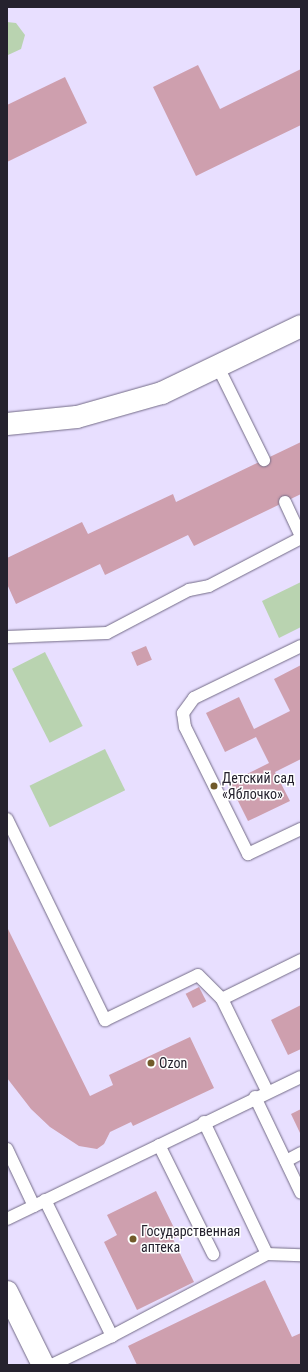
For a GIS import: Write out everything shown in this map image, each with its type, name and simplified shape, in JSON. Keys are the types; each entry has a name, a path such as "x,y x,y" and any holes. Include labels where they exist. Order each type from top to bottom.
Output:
{"street":[{"path":"7,424 77,417 162,393 301,326"},
{"path":"7,1292 43,1365"}],"lane":[{"path":"218,367 264,460"},
{"path":"7,636 107,633 189,590 209,586 301,537 285,502"},
{"path":"301,646 194,698 184,713 185,727 248,854 301,829"},
{"path":"7,819 105,1020 198,975 222,999 267,1091"},
{"path":"222,999 301,960"},
{"path":"7,1219 267,1091 301,1077"},
{"path":"255,1097 301,1193"},
{"path":"204,1122 267,1254"},
{"path":"159,1144 213,1254"},
{"path":"7,1149 34,1206"},
{"path":"286,1161 301,1153"},
{"path":"45,1200 112,1336"},
{"path":"52,1365 112,1336 267,1254 301,1256"}],"green space":[{"path":"7,22 16,23 25,35 21,49 8,55"},
{"path":"301,582 301,627 279,638 262,601"},
{"path":"45,652 83,726 50,743 12,669"},
{"path":"105,749 125,790 50,827 30,786"}],"building":[{"path":"198,65 220,109 301,69 301,125 196,176 153,87"},
{"path":"65,77 87,123 7,162 7,105"},
{"path":"301,442 301,494 194,546 188,535 105,575 100,564 16,604 7,584 7,558 82,522 88,534 173,494 176,502"},
{"path":"146,646 152,660 137,666 131,652"},
{"path":"301,665 301,759 275,772 290,801 248,821 229,783 269,763 256,737 225,752 206,713 239,697 254,729 290,711 274,679"},
{"path":"7,927 90,1096 113,1085 109,1075 190,1037 214,1088 133,1126 131,1122 110,1132 104,1144 97,1149 79,1146 50,1127 31,1109 7,1078"},
{"path":"199,987 206,1001 193,1008 186,994"},
{"path":"301,1005 301,1049 288,1055 271,1020"},
{"path":"301,1109 301,1135 291,1114"},
{"path":"156,1191 178,1236 173,1239 194,1282 137,1310 104,1242 117,1235 107,1215"},
{"path":"265,1280 292,1337 301,1333 301,1365 137,1365 128,1346"}],"place":[{"name":"Детский сад «Яблочко»","path":"214,786"},
{"name":"Ozon","path":"151,1063"},
{"name":"Государственная аптека","path":"133,1239"}]}
